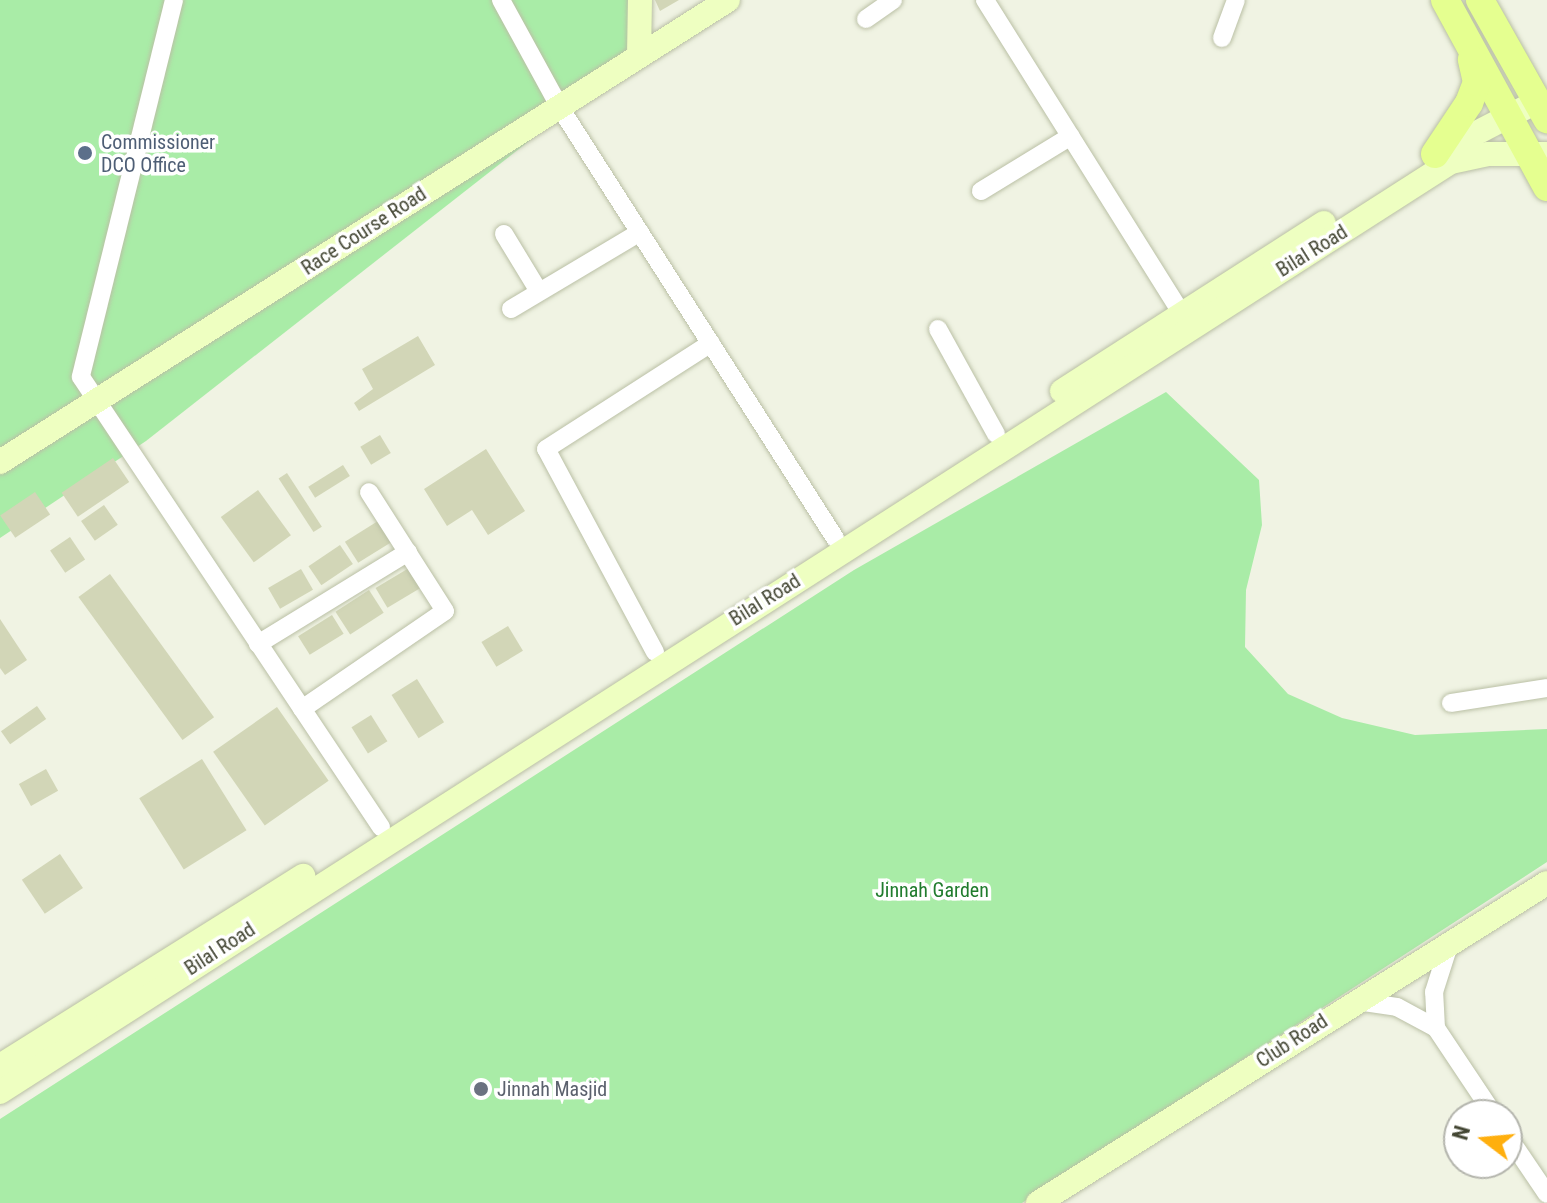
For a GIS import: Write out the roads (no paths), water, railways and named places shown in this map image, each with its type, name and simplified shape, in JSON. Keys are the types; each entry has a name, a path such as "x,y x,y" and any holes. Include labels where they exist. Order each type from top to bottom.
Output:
{"main road":[{"path":"639,56 640,0"},
{"name":"Race Course Road","path":"0,462 728,0"},
{"path":"1445,0 1504,118 1536,154 1547,187"},
{"path":"1480,0 1542,110"},
{"path":"1435,154 1458,127 1477,82 1468,43"},
{"name":"Bilal Road","path":"0,1066 835,538 1181,312 1435,154 1504,118 1542,110"},
{"name":"Bilal Road","path":"0,1092 1451,162 1536,154"},
{"name":"Club Road","path":"1038,1203 1354,1001 1547,883"},
{"path":"1069,1203 1076,1179"}],"street":[{"path":"174,0 81,377 381,827"},
{"path":"501,0 559,106 835,538"},
{"path":"866,19 893,0"},
{"path":"985,0 1181,312"},
{"path":"1222,38 1236,0"},
{"path":"981,191 1071,136"},
{"path":"511,309 538,290 640,232"},
{"path":"504,234 538,290"},
{"path":"938,329 996,434"},
{"path":"655,652 546,449 711,343"},
{"path":"302,709 445,611 369,492"},
{"path":"258,644 408,552"},
{"path":"1451,703 1528,696 1547,688"},
{"path":"1436,1028 1436,984 1450,942"},
{"path":"1354,1001 1397,1007 1436,1028 1483,1099"},
{"path":"1523,1159 1547,1194"}],"place":[{"name":"Commissioner DCO Office","path":"85,153"},
{"name":"Jinnah Masjid","path":"481,1089"}],"park label":[{"name":"Jinnah Garden","path":"932,890"}]}
